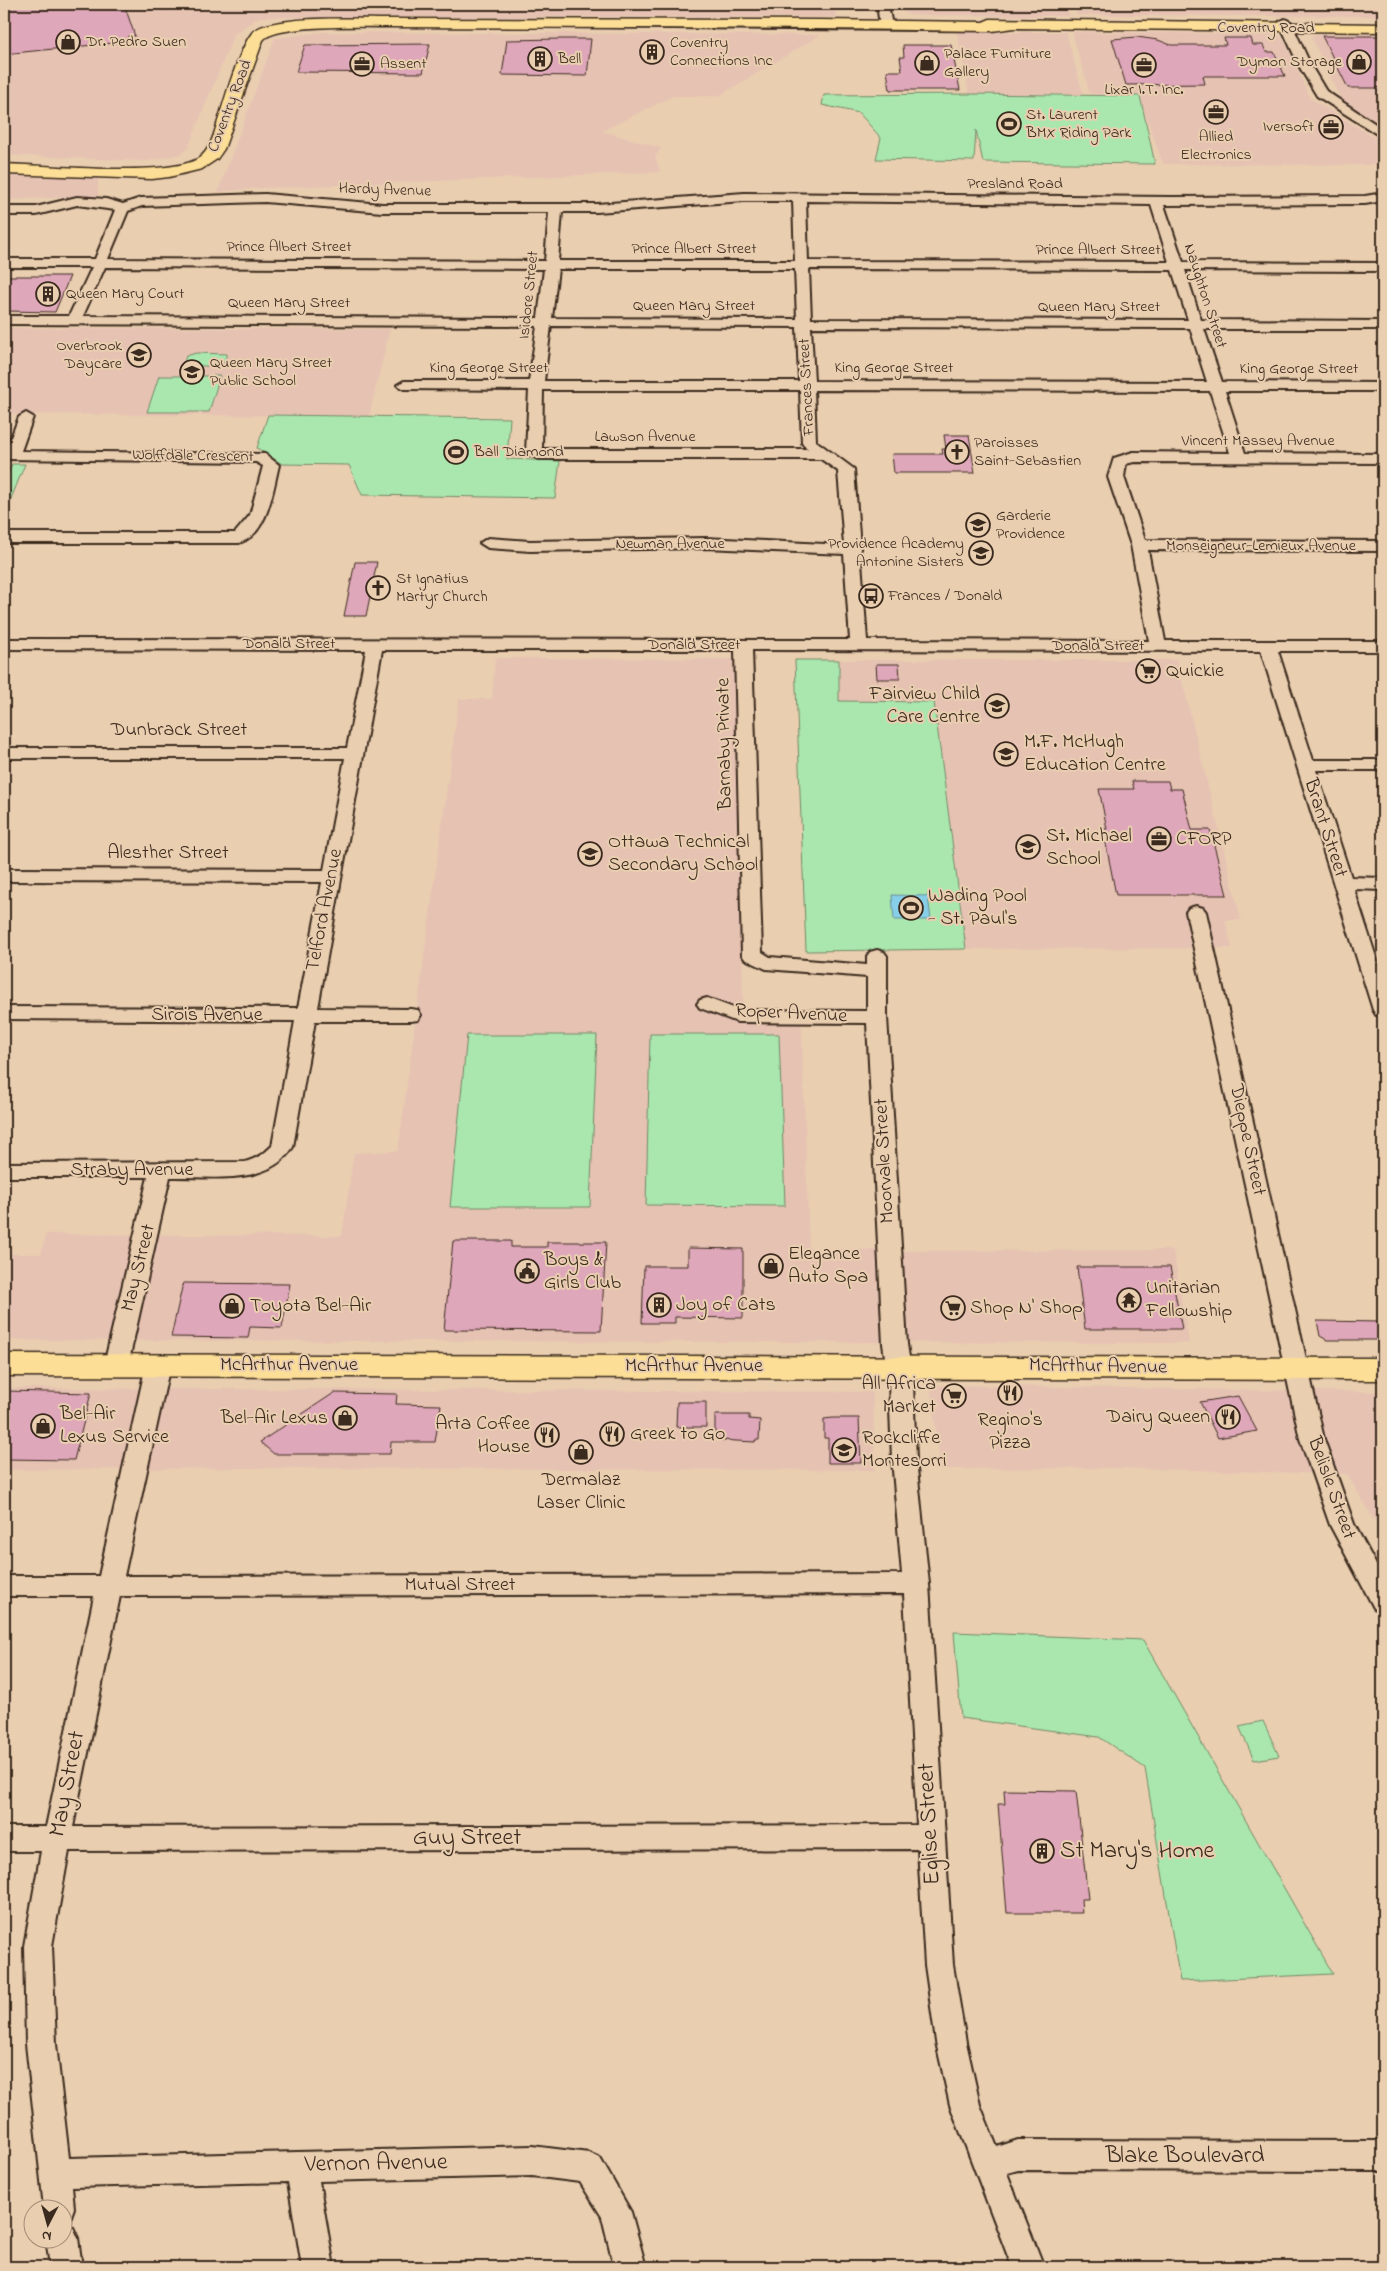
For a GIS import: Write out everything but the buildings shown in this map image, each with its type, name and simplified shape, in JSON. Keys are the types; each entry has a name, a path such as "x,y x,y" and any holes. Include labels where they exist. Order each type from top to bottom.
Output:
{"main road":[{"name":"Coventry Road","path":"4,161 142,167 169,166 183,162 195,157 202,148 245,37 250,31 258,27 286,22 370,21 385,23"},
{"name":"Coventry Road","path":"4,169 152,174 171,172 199,164 211,157 216,150 236,89 260,34 294,25 385,23 886,24 992,27 1009,25 1286,25 1383,22"},
{"name":"Coventry Road","path":"1286,25 1383,28"},
{"name":"McArthur Avenue","path":"4,1365 1383,1369"}],"street":[{"path":"882,4 886,24"},
{"path":"1286,25 1305,66 1321,93 1383,134"},
{"name":"Presland Road","path":"646,206 728,198 1156,201 1365,200 1383,197"},
{"name":"Hardy Avenue","path":"123,208 151,201 265,198 382,208 646,206"},
{"name":"Frances Street","path":"799,198 809,443 822,454 836,460 846,469 859,646"},
{"path":"4,211 36,211 77,201 106,203 123,208 116,219 74,320"},
{"name":"Naughton Street","path":"1156,201 1239,458"},
{"name":"Isidore Street","path":"536,386 545,322 556,208"},
{"name":"Prince Albert Street","path":"4,263 1383,268"},
{"name":"Queen Mary Street","path":"4,320 1383,325"},
{"name":"King George Street","path":"404,385 1383,387"},
{"name":"Lawson Avenue","path":"536,386 534,452 539,454 822,454"},
{"path":"8,455 26,417"},
{"name":"Wolffdale Crescent","path":"4,538 239,538 248,532 255,522 271,465 260,457 8,455"},
{"name":"Vincent Massey Avenue","path":"1139,545 1116,476 1119,461 1133,457 1383,459"},
{"name":"Newman Avenue","path":"488,543 530,546 704,543 851,550"},
{"path":"1139,545 1158,646"},
{"name":"Monseigneur-Lemieux Avenue","path":"1139,545 1383,546"},
{"name":"Donald Street","path":"4,644 1383,646"},
{"name":"Telford Avenue","path":"260,1166 273,1159 282,1147 375,644"},
{"name":"Barnaby Private","path":"744,645 752,956 766,963 877,964"},
{"name":"Brant Street","path":"1268,646 1304,765 1383,1010"},
{"name":"Dunbrack Street","path":"4,753 355,753"},
{"path":"1304,765 1383,765"},
{"name":"Alesther Street","path":"4,875 332,876"},
{"path":"1343,884 1383,884"},
{"name":"Dieppe Street","path":"1196,912 1296,1368"},
{"name":"Moorvale Street","path":"877,964 877,1017 895,1344 899,1367"},
{"name":"Roper Avenue","path":"707,1004 737,1016 877,1017"},
{"name":"Sirois Avenue","path":"4,1013 306,1016 411,1015"},
{"name":"Straby Avenue","path":"4,1170 245,1169 260,1166"},
{"name":"May Street","path":"116,1365 157,1192 160,1170"},
{"name":"May Street","path":"58,2198 40,2044 38,1946 57,1839 108,1586 158,1365"},
{"name":"Eglise Street","path":"899,1367 904,1459 916,1584 939,1965 951,2042 965,2105 1028,2267"},
{"name":"Belisle Street","path":"1296,1368 1312,1439 1327,1488 1342,1525 1383,1601"},
{"name":"Mutual Street","path":"4,1586 916,1584"},
{"name":"Guy Street","path":"4,1840 930,1836"},
{"name":"Blake Boulevard","path":"988,2165 1018,2155 1383,2156"},
{"name":"Vernon Avenue","path":"55,2173 532,2161 589,2168 616,2212 630,2267"},
{"path":"301,2166 318,2267"},
{"path":"63,2248 66,2267"}],"shaded area":[{"path":"4,4 835,4 836,17 259,17 234,34 188,148 181,154 146,161 4,155"},
{"path":"901,4 1065,4 1069,16 910,15 902,11"},
{"path":"1074,4 1383,4 1383,16 1077,15"},
{"path":"323,32 820,35 719,96 673,96 602,131 661,148 655,157 660,172 263,188 218,192 275,38"},
{"path":"957,32 1066,32 1083,94 969,94"},
{"path":"1072,32 1278,34 1284,40 1310,98 1383,143 1383,162 1366,165 1163,164 1139,96 1090,94"},
{"path":"1317,34 1383,34 1383,126 1341,100 1311,36"},
{"path":"4,176 98,178 98,196 4,200"},
{"name":"Queen Mary Street Public School","path":"4,328 390,329 369,416 4,414"},
{"path":"495,658 738,659 743,1008 801,1009 809,1248 916,1251 1173,1250 1189,1343 4,1340 4,1254 41,1254 46,1234 342,1236 354,1153 398,1151 459,699 492,699"},
{"path":"839,660 1177,660 1241,920 1225,920 1232,948 966,949 934,702 839,701"},
{"path":"930,1385 1383,1392 1383,1535 1347,1474 1112,1468 941,1469"},
{"path":"4,1388 873,1392 875,1470 247,1468 4,1470"}],"green space":[{"path":"824,95 1140,96 1155,164 983,162 976,130 974,161 876,159 881,138 859,113 822,105"},
{"path":"196,353 227,354 222,366 183,366 186,356"},
{"path":"159,376 220,376 209,412 147,412"},
{"path":"268,415 510,418 507,459 560,461 555,498 362,495 349,465 282,464 257,448"},
{"path":"12,464 25,464 4,516 4,484"},
{"path":"795,660 839,660 839,701 934,702 966,949 806,951"},
{"path":"650,1034 779,1034 785,1206 646,1205"},
{"path":"467,1035 597,1035 590,1207 450,1207"},
{"path":"954,1632 1143,1640 1333,1974 1180,1981 1145,1768 1099,1737 961,1718"},
{"path":"1263,1721 1279,1756 1254,1760 1239,1726"}],"water":[{"name":"Wading Pool - St. Paul's","path":"892,895 928,896 931,920 894,920"}],"place":[{"name":"Dr. Pedro Suen","path":"68,42"},
{"name":"Coventry Connections Inc","path":"652,52"},
{"name":"Bell","path":"540,59"},
{"name":"Dymon Storage","path":"1359,62"},
{"name":"Palace Furniture Gallery","path":"927,63"},
{"name":"Assent","path":"362,64"},
{"name":"Lixar I.T. Inc.","path":"1144,65"},
{"name":"Allied Electronics","path":"1216,112"},
{"name":"St. Laurent BMX Riding Park","path":"1009,124"},
{"name":"Iversoft","path":"1331,127"},
{"name":"Queen Mary Court","path":"48,294"},
{"name":"Overbrook Daycare","path":"139,355"},
{"name":"Queen Mary Street Public School","path":"192,372"},
{"name":"Ball Diamond","path":"456,452"},
{"name":"Paroisses Saint-Sebastien","path":"957,452"},
{"name":"Garderie Providence","path":"978,525"},
{"name":"Providence Academy Antonine Sisters","path":"981,553"},
{"name":"St Ignatius Martyr Church","path":"378,588"},
{"name":"Frances / Donald","path":"871,596"},
{"name":"Quickie","path":"1148,671"},
{"name":"Fairview Child Care Centre","path":"997,706"},
{"name":"M.F. McHugh Education Centre","path":"1006,754"},
{"name":"CFORP","path":"1159,839"},
{"name":"St. Michael School","path":"1028,847"},
{"name":"Ottawa Technical Secondary School","path":"590,854"},
{"name":"Wading Pool - St. Paul's","path":"911,908"},
{"name":"Elegance Auto Spa","path":"771,1266"},
{"name":"Boys & Girls Club","path":"527,1271"},
{"name":"Unitarian Fellowship","path":"1129,1300"},
{"name":"Joy of Cats","path":"659,1305"},
{"name":"Toyota Bel-Air","path":"232,1306"},
{"name":"Shop N' Shop","path":"953,1308"},
{"name":"Regino's Pizza","path":"1010,1393"},
{"name":"All Africa Market","path":"954,1396"},
{"name":"Dairy Queen","path":"1228,1417"},
{"name":"Bel-Air Lexus","path":"345,1418"},
{"name":"Bel-Air Lexus Service","path":"43,1426"},
{"name":"Greek to Go","path":"612,1434"},
{"name":"Arta Coffee House","path":"547,1435"},
{"name":"Rockcliffe Montesorri","path":"844,1450"},
{"name":"Dermalaz Laser Clinic","path":"581,1452"},
{"name":"St Mary's Home","path":"1042,1851"}]}
